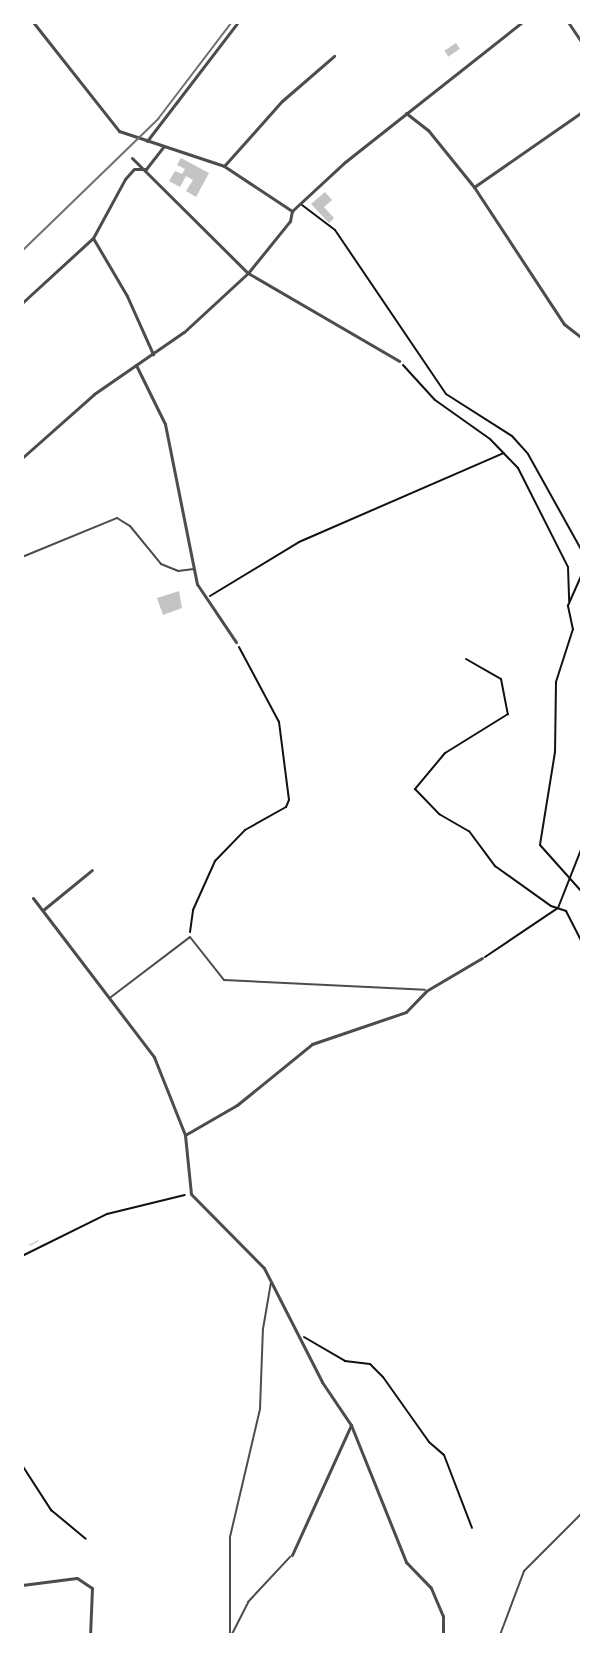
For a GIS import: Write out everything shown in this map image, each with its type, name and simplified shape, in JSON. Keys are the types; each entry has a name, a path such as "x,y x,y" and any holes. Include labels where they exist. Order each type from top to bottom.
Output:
{"street":[{"path":"33,22 111,124 147,141 224,166 292,211"},
{"path":"147,141 238,22"},
{"path":"22,458 90,397 184,332 248,273 285,228 292,211 406,113 522,22"},
{"path":"568,22 582,43"},
{"path":"574,30 582,25"},
{"path":"224,166 282,101 334,56"},
{"path":"474,187 582,112"},
{"path":"406,113 428,130 474,187 564,324 582,338"},
{"path":"22,120 22,129"},
{"path":"146,169 164,146"},
{"path":"132,158 248,273 399,361"},
{"path":"22,303 93,238 125,179 134,169 146,169"},
{"path":"93,238 127,296 153,354"},
{"path":"136,365 165,424 195,569 206,599 236,642"},
{"path":"43,910 92,870"},
{"path":"33,898 154,1057 185,1135 191,1194 272,1281 351,1425 388,1507 401,1553 431,1588 443,1616 443,1635"},
{"path":"185,1135 237,1105 312,1044 406,1012 426,991 482,958"},
{"path":"292,1555 351,1425"},
{"path":"22,1585 77,1578 92,1588 95,1609 90,1635"}],"lane":[{"path":"22,557 117,518 130,526 161,564 178,571 195,569"},
{"path":"111,997 190,937 224,980 426,991"},
{"path":"231,1635 230,1537 260,1409 263,1329 272,1281"},
{"path":"500,1635 524,1571 582,1513"},
{"path":"231,1635 248,1602 292,1555"}],"path":[{"path":"301,205 335,230 446,394 502,429 528,454 582,551"},
{"path":"399,361 462,423 504,453 518,468 568,567 568,606 573,629 556,682 555,752 540,845 582,892"},
{"path":"206,599 299,542 410,498 504,453"},
{"path":"568,606 582,574"},
{"path":"190,937 193,910 215,861 245,830 286,807 289,800 279,722 236,642"},
{"path":"466,659 501,679 509,697 508,714 445,753 415,789 439,814 469,831 495,866 566,911 582,943"},
{"path":"482,958 558,908 582,847"},
{"path":"22,1256 107,1214 191,1194"},
{"path":"299,1335 345,1361 374,1367 421,1425 429,1442 444,1455 472,1528"},
{"path":"22,1465 51,1510 86,1539"}],"building":[{"path":"456,43 460,49 448,57 444,51"},
{"path":"181,158 209,173 196,197 186,191 193,180 186,176 180,187 169,181 175,171 182,174 185,169 177,165"},
{"path":"325,192 332,200 324,207 334,218 329,223 311,204"},
{"path":"179,591 182,608 163,615 157,598"}],"waterway":[{"path":"30,1245 38,1241"}],"tram line":[{"path":"22,251 158,119 232,22"}]}
